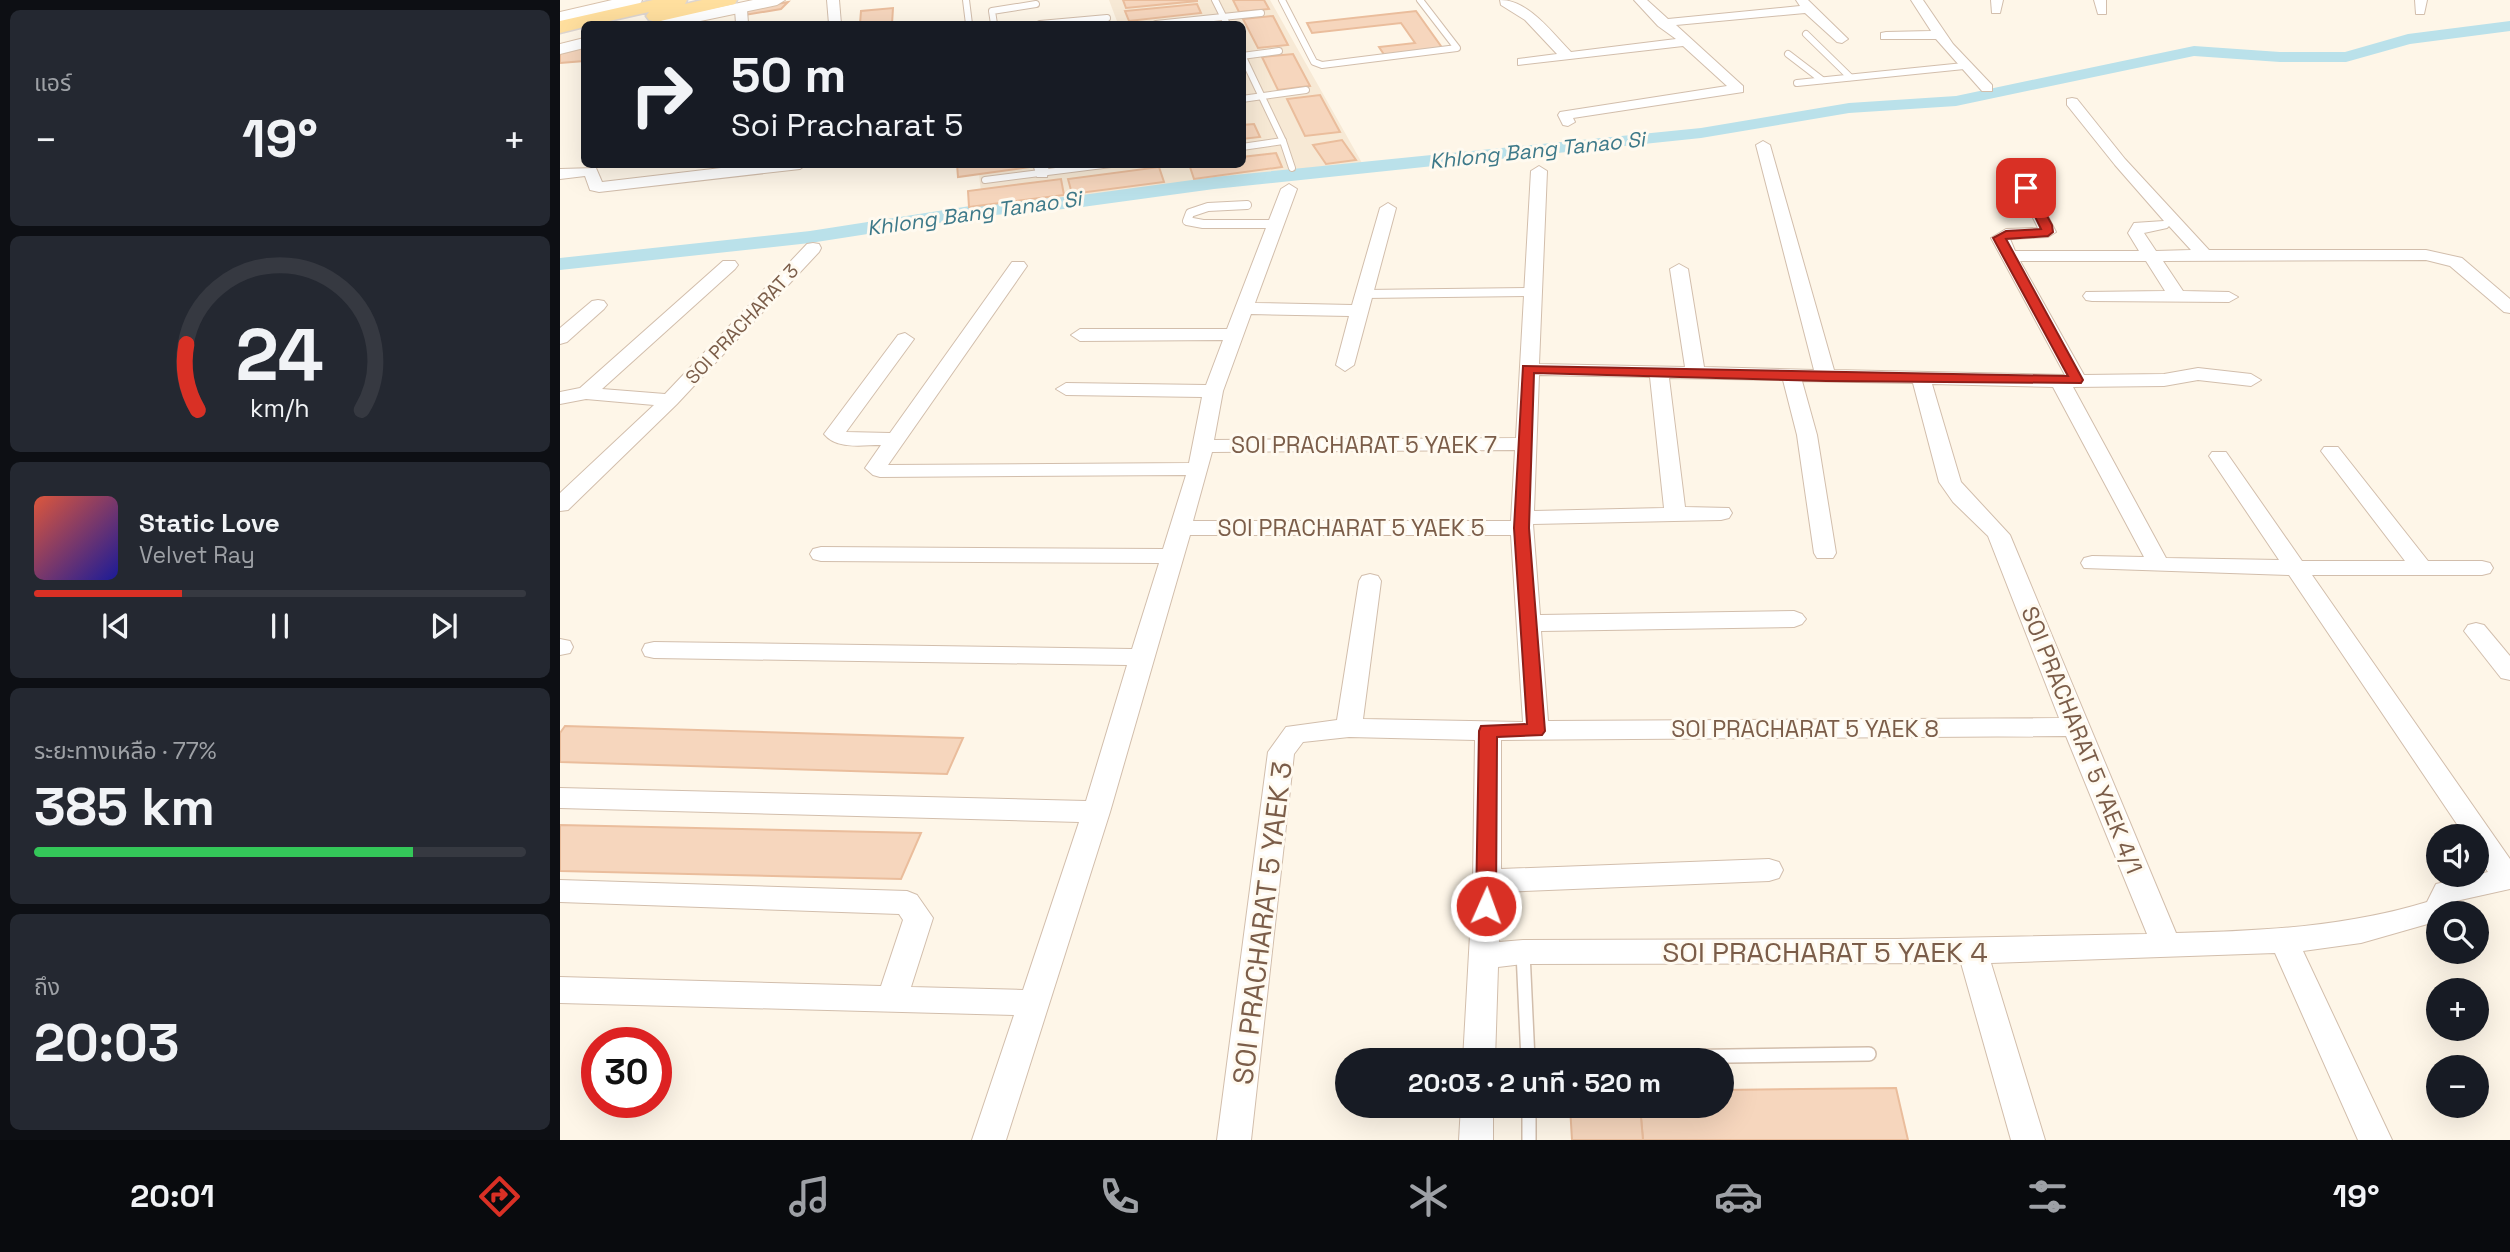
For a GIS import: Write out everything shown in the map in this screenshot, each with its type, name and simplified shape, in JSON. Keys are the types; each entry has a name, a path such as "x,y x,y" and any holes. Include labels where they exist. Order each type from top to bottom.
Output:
{"main road":[{"path":"560,17 634,0"},
{"path":"586,21 678,0"},
{"path":"681,21 737,11 777,0"},
{"path":"648,21 737,11"},
{"path":"560,27 581,22"},
{"path":"560,39 581,34"},
{"path":"560,49 581,44"}],"street":[{"path":"834,0 835,21"},
{"path":"1640,0 1662,23 1753,100"},
{"path":"1917,0 1938,35 1987,88"},
{"path":"1505,2 1529,17 1567,56"},
{"path":"1662,23 1805,5 1842,39"},
{"path":"1886,36 1938,35"},
{"path":"1523,62 1685,42"},
{"path":"1568,122 1565,115 1597,108 1738,89"},
{"path":"2072,102 2120,162 2205,256"},
{"path":"1763,145 1826,377"},
{"path":"560,174 591,172 596,187 599,187 765,168"},
{"path":"2017,169 2048,232 2000,236 2159,565"},
{"path":"1536,731 1522,523 1539,171"},
{"path":"989,1140 1096,812 1200,458 1213,391 1290,179"},
{"path":"1345,365 1388,208"},
{"path":"2161,225 2140,226 2136,233 2177,296"},
{"name":"SOI PRACHARAT 3","path":"560,505 670,400 813,248"},
{"path":"2009,256 2442,256 2456,262 2510,309"},
{"path":"586,393 729,265"},
{"path":"905,339 834,433 835,437 894,439 1018,266"},
{"path":"1679,269 1695,371"},
{"path":"2092,296 2229,297"},
{"path":"1242,309 1362,302"},
{"path":"560,338 598,305"},
{"path":"1080,335 1233,334"},
{"path":"1528,369 2068,381 2164,380 2185,374 2251,380"},
{"path":"1659,371 1675,514"},
{"path":"1791,375 1807,435 1825,553"},
{"name":"SOI PRACHARAT 5 YAEK 4/1","path":"1921,379 1954,489 1957,495 2000,535 2075,727 2166,945"},
{"path":"1066,388 1213,391"},
{"name":"SOI PRACHARAT 3","path":"560,398 586,393 670,400"},
{"name":"SOI PRACHARAT 5 YAEK 7","path":"894,439 876,465 877,470 1525,444"},
{"path":"2331,452 2422,568"},
{"path":"2219,456 2509,878"},
{"name":"SOI PRACHARAT 5 YAEK 5","path":"1180,528 1522,523 1721,513"},
{"path":"821,554 1171,556"},
{"path":"2092,563 2296,568 2482,568"},
{"path":"1349,728 1370,581"},
{"path":"1528,623 1794,619"},
{"path":"2476,631 2510,672"},
{"path":"654,650 1142,657"},
{"name":"SOI PRACHARAT 5 YAEK 8","path":"1488,731 2075,727"},
{"name":"SOI PRACHARAT 5 YAEK 3","path":"1234,1140 1282,752 1295,734 1349,728 1488,731"},
{"path":"1480,1048 1487,881 1488,731"},
{"path":"560,798 1096,812"},
{"path":"1487,881 1769,870"},
{"name":"SOI PRACHARAT 5 YAEK 4","path":"1484,956 1523,952 1973,952 2284,941 2360,931 2412,919 2437,910 2446,892 2509,878"},
{"path":"560,891 907,903 918,918 892,999"},
{"path":"2284,941 2375,1140"},
{"path":"1973,952 2028,1140"},
{"path":"560,990 1035,1003"},
{"path":"1476,1140 1477,1118"}],"lane":[{"path":"967,0 969,21"},
{"path":"1215,0 1226,21"},
{"path":"1282,0 1314,62 1322,65 1457,48 1420,0"},
{"path":"994,21 992,11 1036,4"},
{"path":"1185,21 1261,13"},
{"path":"1074,21 1107,18"},
{"path":"1806,34 1850,77"},
{"path":"1246,56 1279,51"},
{"path":"1788,54 1822,80"},
{"path":"1246,62 1283,141 1290,179"},
{"path":"1797,83 1964,66"},
{"path":"1246,98 1306,90"},
{"path":"1246,146 1283,141"},
{"path":"985,180 1042,169"},
{"path":"1247,205 1208,207 1190,213 1187,221 1203,224 1275,224"},
{"path":"1362,302 1534,292"},
{"path":"1523,952 1527,1048"},
{"path":"1734,1056 1869,1054"},
{"path":"1529,1118 1529,1140"}],"shaded area":[{"path":"1109,0 1270,0 1362,163 983,210 978,168 1246,168 1246,21 1117,21"}],"building":[{"path":"1123,0 1197,0 1197,1 1126,8"},
{"path":"1233,0 1264,0 1269,9 1239,12"},
{"path":"788,2 781,9 745,15 742,10"},
{"path":"1197,4 1201,13 1129,21 1125,11"},
{"path":"893,8 892,21 860,21 861,11"},
{"path":"1416,11 1443,49 1385,56 1379,47 1415,43 1401,23 1312,33 1307,23"},
{"path":"1273,16 1288,45 1258,48 1243,19"},
{"path":"581,48 581,61 560,63 560,53"},
{"path":"1293,54 1310,86 1278,90 1262,57"},
{"path":"1320,95 1340,132 1305,136 1287,99"},
{"path":"1254,124 1260,137 1246,139 1246,125"},
{"path":"1342,140 1356,160 1326,164 1313,145"},
{"path":"1276,153 1282,167 1194,179 1190,168 1246,168 1246,157"},
{"path":"957,168 1023,168 958,177"},
{"path":"1159,168 1164,182 1072,194 1068,179"},
{"path":"1061,179 1064,195 969,207 968,191"},
{"path":"565,726 963,738 947,774 560,762 560,733"},
{"path":"560,825 921,833 901,879 560,871"},
{"path":"1896,1088 1908,1140 1643,1140 1641,1118 1734,1118 1734,1090"},
{"path":"1571,1118 1641,1118 1643,1140 1572,1140"}],"waterway":[{"name":"Khlong Bang Tanao Si","path":"560,264 810,237 983,210 1075,202 1214,183 1701,133 1849,108 1956,101 2194,51 2280,57 2346,57 2408,39 2510,26"}],"route":[{"path":"1486,906 1488,731 1536,731 1521,528 1528,369 1695,371 1921,379 2077,380 1999,238 2006,234 2048,232 2026,188"}]}
